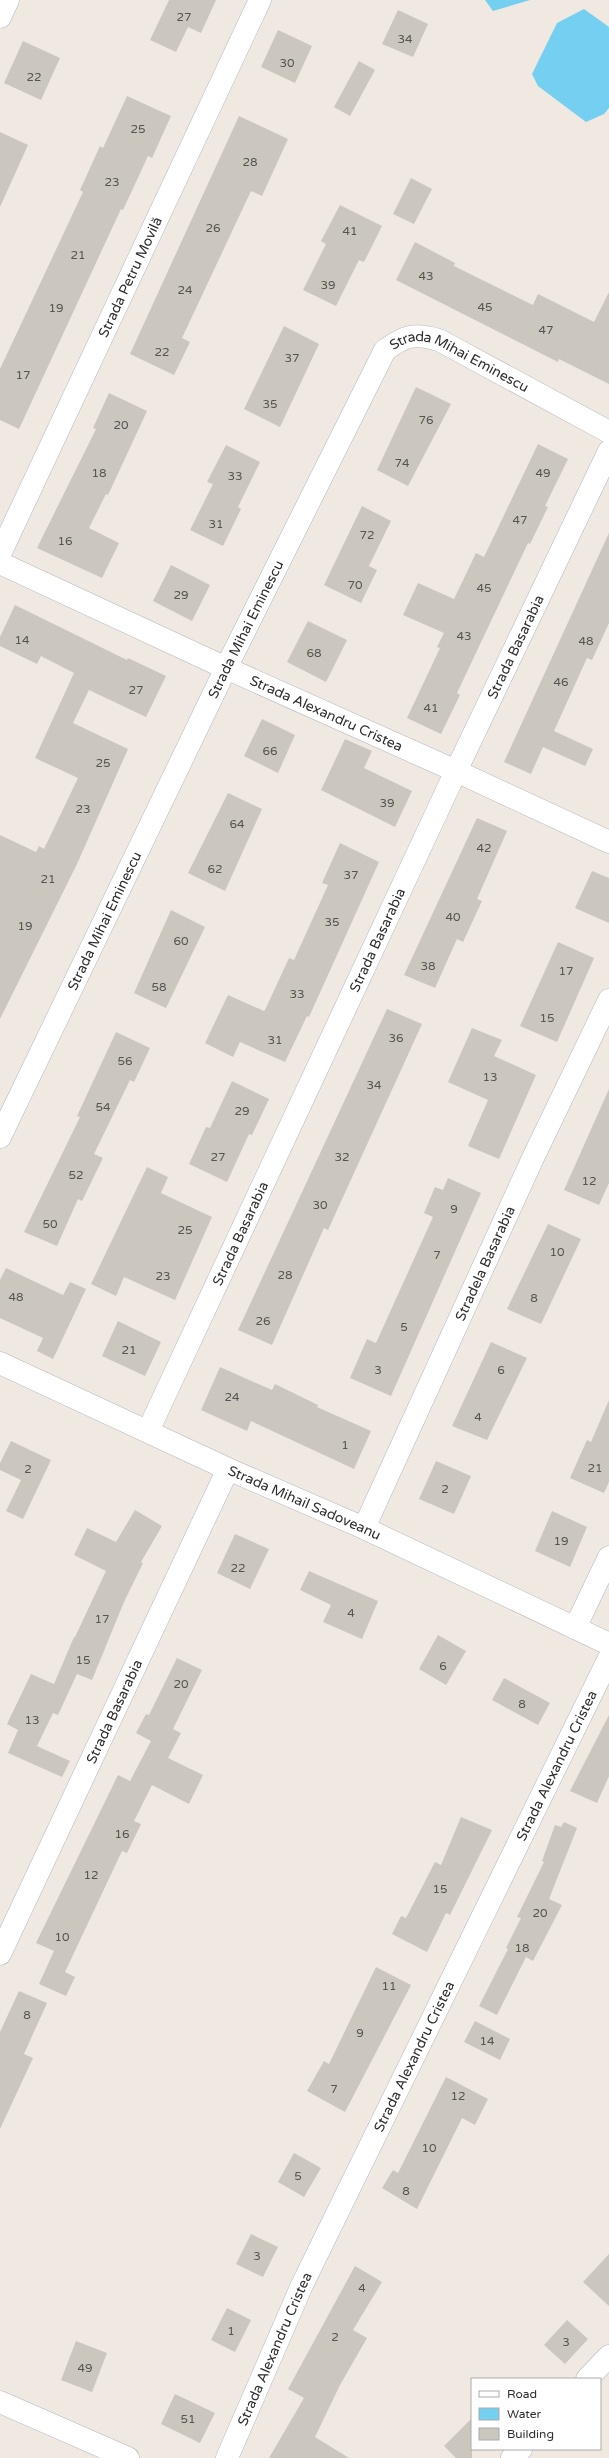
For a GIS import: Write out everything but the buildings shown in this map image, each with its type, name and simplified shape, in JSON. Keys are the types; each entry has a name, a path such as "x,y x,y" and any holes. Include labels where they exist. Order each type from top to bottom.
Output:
{"street":[{"path":"0,17 8,0"},
{"name":"Strada Petru Movilă","path":"0,554 260,0"},
{"name":"Strada Mihai Eminescu","path":"2,1128 226,668 385,350 401,339 421,335 440,340 609,432"},
{"name":"Strada Basarabia","path":"148,1430 456,771 609,451"},
{"name":"Strada Alexandru Cristea","path":"0,563 226,668 456,771 609,842"},
{"name":"Stradela Basarabia","path":"364,1528 528,1168 609,1000"},
{"name":"Strada Mihail Sadoveanu","path":"0,1363 148,1430 228,1469 364,1528 609,1644"},
{"name":"Strada Basarabia","path":"0,1954 228,1469"},
{"path":"575,1628 609,1557"},
{"name":"Strada Alexandru Cristea","path":"227,2458 302,2285 609,1658"},
{"path":"588,2378 609,2356"},
{"path":"0,2402 128,2458"},
{"path":"512,2458 519,2450"}],"water":[{"path":"485,0 530,0 493,11"},
{"path":"584,9 609,27 609,108 604,114 586,122 538,86 532,74 557,23"}]}
